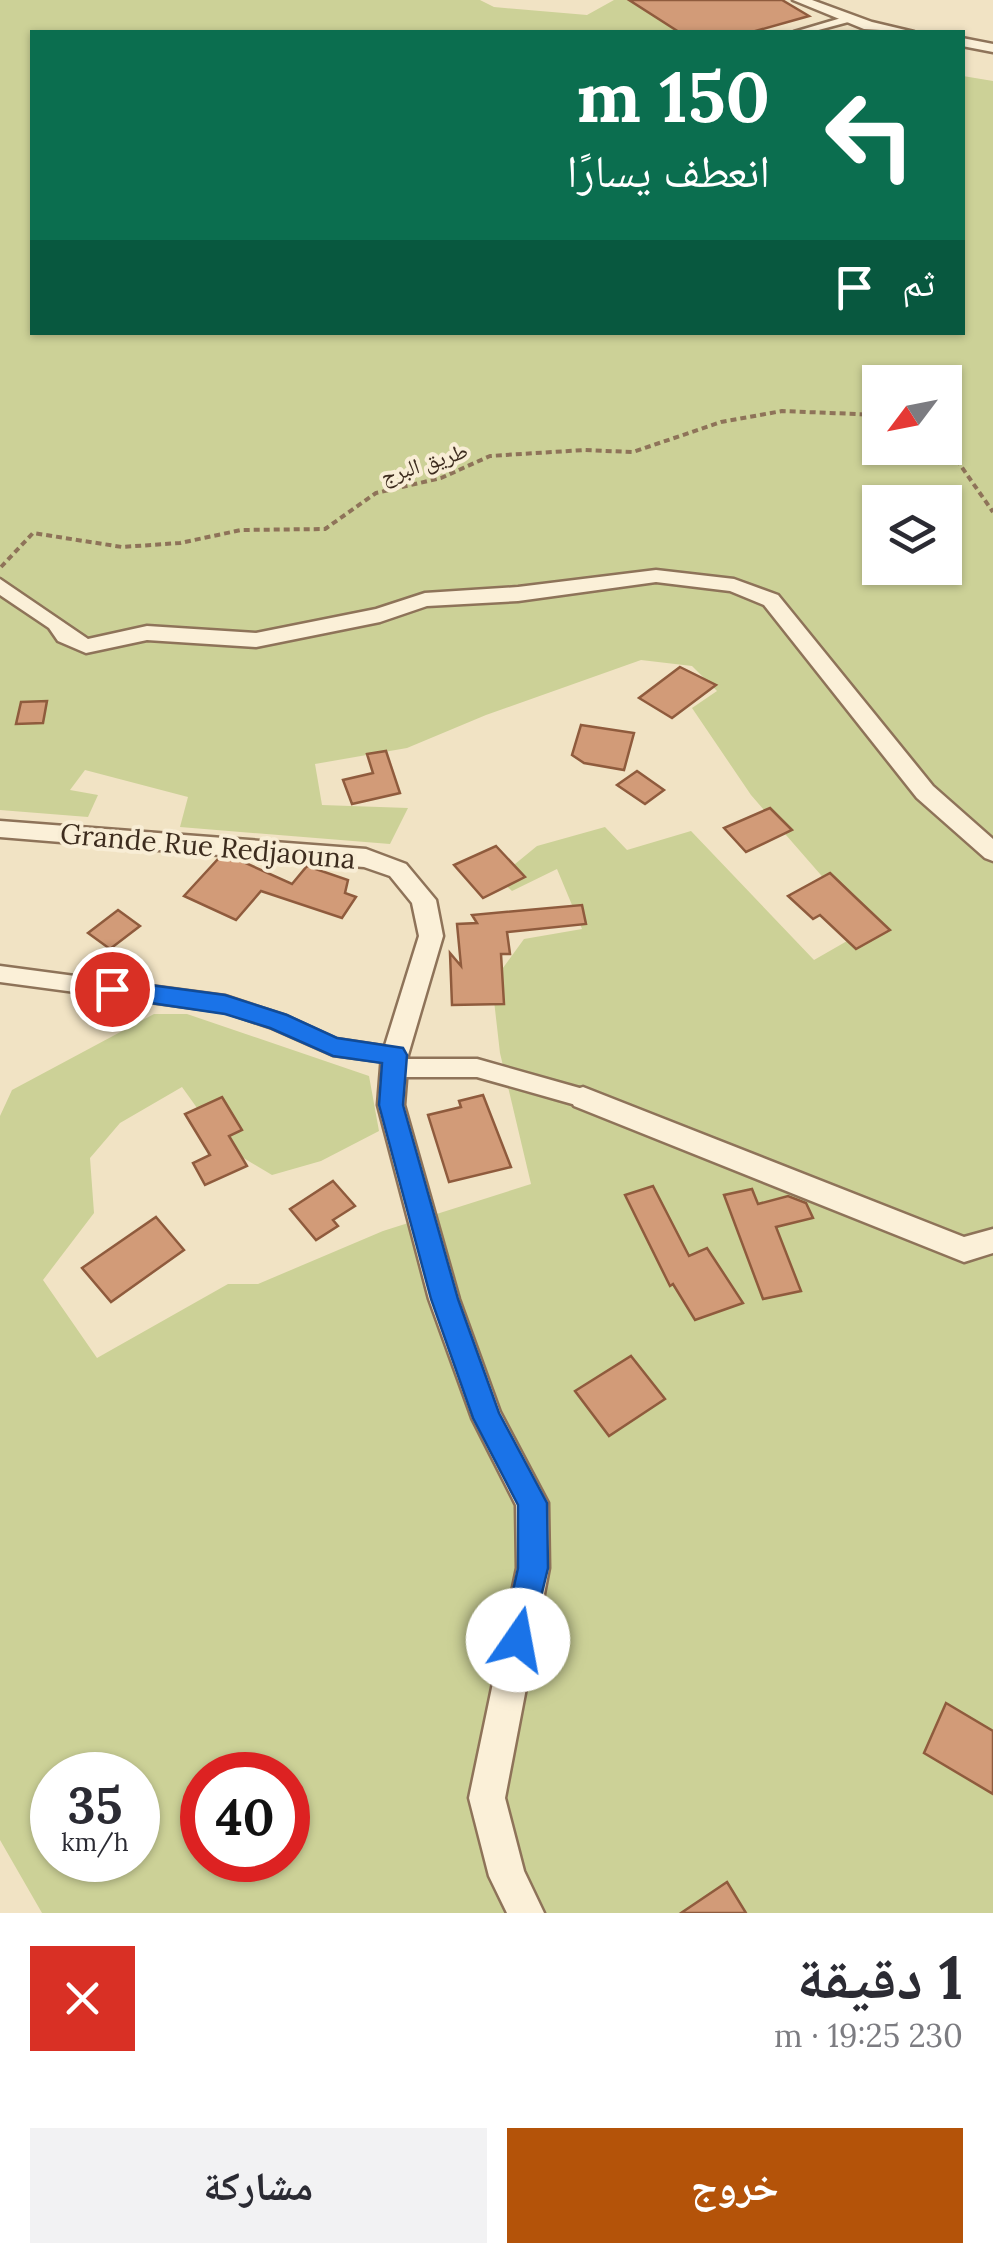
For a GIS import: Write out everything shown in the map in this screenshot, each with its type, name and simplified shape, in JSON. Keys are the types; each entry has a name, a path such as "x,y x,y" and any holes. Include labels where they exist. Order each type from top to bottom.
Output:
{"street":[{"path":"800,0 848,19 898,30"},
{"path":"807,30 848,19"},
{"path":"965,43 993,48"},
{"path":"0,584 56,623 64,636 86,646 146,633 256,640 380,615 426,600 518,594 608,580 656,576 734,585 771,600 924,792 993,852"},
{"name":"Grande Rue Redjaouna","path":"0,829 366,858 398,870 424,900 431,936 395,1062 391,1105 444,1299 487,1418 532,1503 533,1568 502,1710 488,1798 507,1876 526,1913"},
{"path":"0,974 225,1004 333,1047 395,1062 477,1068 582,1098 964,1250 993,1241"}],"path":[{"name":"طريق البرج","path":"0,568 33,532 122,547 180,543 242,530 326,529 376,493 441,478 490,456 584,450 633,452 721,422 782,411 862,414"},
{"path":"960,465 993,512"}],"green space":[{"path":"0,0 480,0 494,7 587,15 614,0 662,0 713,30 30,30 30,335 965,335 965,76 993,81 993,1913 42,1913 0,1840 0,1116 12,1090 154,1014 187,1014 369,1076 379,1131 321,1161 272,1175 225,1147 182,1087 120,1123 90,1158 94,1213 43,1280 97,1358 228,1284 258,1284 383,1231 531,1184 500,1053 492,983 524,939 582,929 557,869 512,891 498,878 537,846 605,827 627,850 691,831 814,960 868,929 751,795 692,708 717,691 692,666 641,660 486,715 407,748 315,764 322,805 408,808 390,844 180,827 188,797 85,770 70,790 98,795 88,817 0,810"}],"building":[{"path":"629,0 782,0 809,16 759,30 676,30"},
{"path":"680,667 716,685 672,718 639,698"},
{"path":"47,701 43,723 16,724 21,702"},
{"path":"581,725 634,733 624,770 584,763 572,755"},
{"path":"386,751 400,793 352,804 343,780 373,773 367,754"},
{"path":"637,771 664,790 645,804 617,785"},
{"path":"770,808 792,830 746,852 724,828"},
{"path":"496,846 525,877 483,898 454,865"},
{"path":"218,859 239,860 292,884 307,866 348,880 345,893 356,897 342,918 261,891 236,920 184,896"},
{"path":"830,873 890,930 856,949 820,915 813,919 788,896"},
{"path":"582,905 586,924 507,932 510,954 501,954 504,1004 452,1005 450,953 461,966 457,924 477,923 472,915"},
{"path":"118,910 140,926 110,949 88,933"},
{"path":"483,1095 511,1167 449,1182 428,1115 461,1107 459,1101"},
{"path":"222,1097 242,1130 229,1136 247,1166 205,1185 193,1163 210,1155 185,1114"},
{"path":"333,1181 355,1206 333,1220 338,1226 316,1240 290,1209"},
{"path":"653,1186 689,1256 707,1248 743,1303 695,1320 673,1284 670,1286 625,1195"},
{"path":"752,1189 758,1204 788,1196 806,1203 813,1218 776,1227 801,1291 763,1299 724,1195"},
{"path":"156,1217 184,1250 111,1302 82,1268"},
{"path":"631,1356 665,1399 609,1436 575,1391"},
{"path":"946,1703 993,1731 993,1794 924,1753"},
{"path":"727,1882 746,1913 681,1913"}],"route":[{"path":"112,989 225,1004 333,1047 395,1055 391,1105 444,1299 487,1418 532,1503 533,1568 518,1640"}]}
